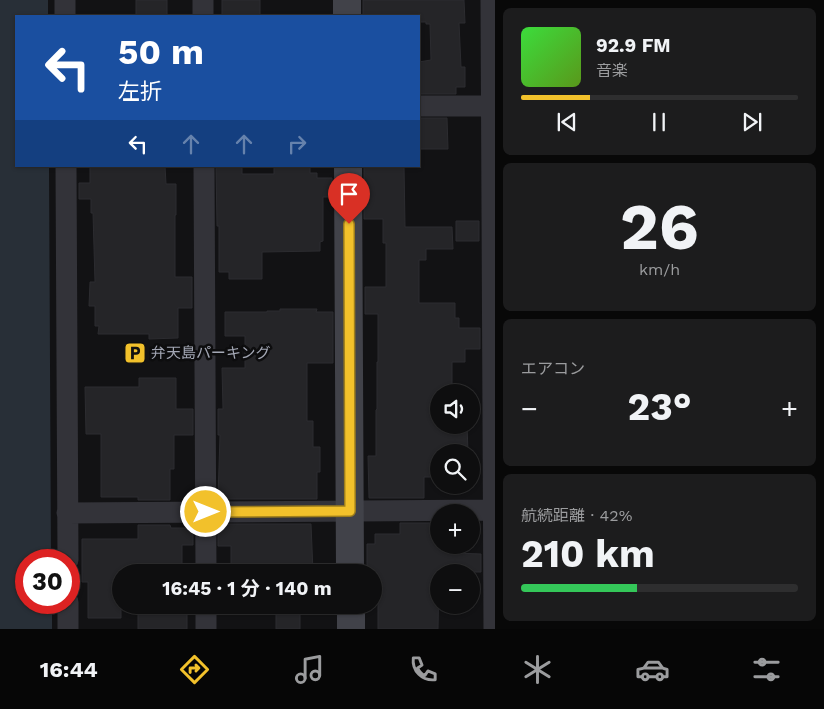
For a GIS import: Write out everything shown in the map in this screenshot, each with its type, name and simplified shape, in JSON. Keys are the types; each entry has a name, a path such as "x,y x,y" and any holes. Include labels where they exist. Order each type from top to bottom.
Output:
{"street":[{"path":"65,0 65,15"},
{"path":"203,0 203,15"},
{"path":"347,0 348,15"},
{"path":"491,0 494,629"},
{"path":"420,106 493,106"},
{"path":"66,167 68,549"},
{"path":"204,167 206,564"},
{"path":"348,167 350,564"},
{"path":"67,513 494,510"},
{"path":"68,614 68,629"},
{"path":"206,614 206,629"},
{"path":"351,614 351,629"}],"shaded area":[{"path":"0,0 48,0 48,15 15,15 15,167 49,167 51,549 15,549 15,614 52,614 52,629 0,629"}],"building":[{"path":"136,0 167,0 167,15 136,15"},
{"path":"222,0 260,0 260,15 222,15"},
{"path":"363,0 464,0 465,23 459,23 461,67 465,67 465,87 456,87 456,94 420,94 420,62 431,60 430,24 420,22 420,15 363,15"},
{"path":"420,118 447,118 448,149 420,149"},
{"path":"90,167 165,167 166,184 176,184 175,277 192,277 192,308 178,308 178,338 149,339 149,334 98,334 99,326 95,326 95,306 89,306 90,282 95,282 93,213 91,213 91,199 79,199 79,183 90,183"},
{"path":"216,167 242,167 242,174 274,174 274,167 310,167 310,173 317,173 317,178 332,178 333,197 323,197 323,241 320,242 320,251 262,252 262,279 229,279 229,272 219,272 219,226 217,226"},
{"path":"364,167 404,167 405,227 452,227 453,249 426,249 426,260 419,260 419,303 455,303 455,318 459,318 459,328 480,328 480,349 465,349 465,362 452,362 452,384 430,384 430,434 467,434 468,444 430,444 430,477 424,477 424,498 369,498 368,456 376,456 378,314 365,314 365,287 386,287 386,243 383,243 383,219 364,219"},
{"path":"456,221 479,221 479,241 456,241"},
{"path":"280,309 317,309 316,312 333,312 333,363 307,363 307,421 313,421 313,447 320,447 320,472 317,472 317,499 218,499 220,435 218,435 218,409 223,409 222,368 245,368 245,336 225,336 225,312 267,312 280,311"},
{"path":"139,378 176,378 176,409 193,409 193,435 174,435 174,469 170,469 170,500 138,500 138,497 101,497 101,434 86,434 85,387 139,387"},
{"path":"400,523 430,523 430,554 481,554 481,572 480,564 430,564 430,614 438,614 438,629 378,629 378,614 382,614 382,564 367,564 367,544 375,544 375,534 400,534"},
{"path":"218,524 311,524 313,564 231,564 231,546 218,546"},
{"path":"138,525 170,525 171,528 193,528 193,545 182,545 182,564 112,564 112,614 121,614 121,618 88,618 88,582 82,582 82,539 138,539"},
{"path":"138,614 187,614 187,629 138,629"},
{"path":"276,614 300,614 300,629 276,629"}],"place":[{"name":"弁天島パーキング","path":"135,353"}],"route":[{"path":"206,512 350,511 349,224"}]}
